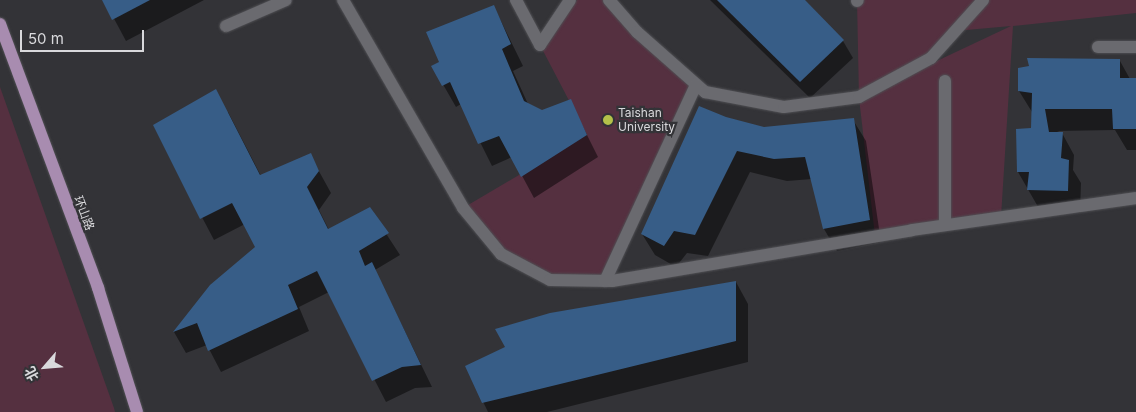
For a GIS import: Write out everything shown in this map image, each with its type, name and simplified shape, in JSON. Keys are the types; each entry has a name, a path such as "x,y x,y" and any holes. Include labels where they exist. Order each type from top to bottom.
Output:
{"main road":[{"name":"环山路","path":"0,24 98,288 137,412"}],"street":[{"path":"226,26 286,0"},
{"path":"343,0 463,208 501,254 550,280 605,281 945,225 1136,198"},
{"path":"516,0 540,45 570,0"},
{"path":"610,0 637,32 705,92 784,107 859,98 931,58 983,0"},
{"path":"1098,47 1136,47"},
{"path":"945,81 945,225"},
{"path":"605,281 696,84"}],"shaded area":[{"path":"577,0 609,0 696,85 605,281 550,280 501,254 463,208 587,135 540,45"},
{"path":"857,0 1136,0 1136,13 1013,26 1001,217 875,236 859,98","holes":["1011,26 869,93 931,58 955,31"]},
{"path":"0,87 114,408 115,412 0,412"}],"building":[{"path":"102,0 150,0 112,20"},
{"path":"717,0 805,0 844,40 800,82"},
{"path":"494,5 511,44 502,49 524,101 542,110 571,99 587,135 521,177 499,136 478,144 450,82 442,86 431,66 439,62 426,32"},
{"path":"1027,58 1120,59 1120,78 1136,78 1136,129 1113,129 1112,109 1045,109 1049,132 1063,132 1061,158 1069,160 1068,191 1027,190 1029,172 1017,172 1016,129 1031,128 1032,93 1018,91 1018,68 1029,66"},
{"path":"216,89 260,175 311,153 319,171 307,187 328,229 370,207 389,233 359,251 365,266 372,262 421,365 402,367 372,381 317,271 288,285 298,309 208,351 197,323 173,332 210,285 255,247 232,203 200,219 153,125"},
{"path":"699,106 726,117 764,127 854,118 870,220 823,229 805,157 774,159 737,151 695,235 674,231 664,246 641,234"},
{"path":"736,281 736,341 482,403 465,366 505,347 495,329 550,313"}],"place":[{"name":"Taishan University","path":"608,120"}]}
